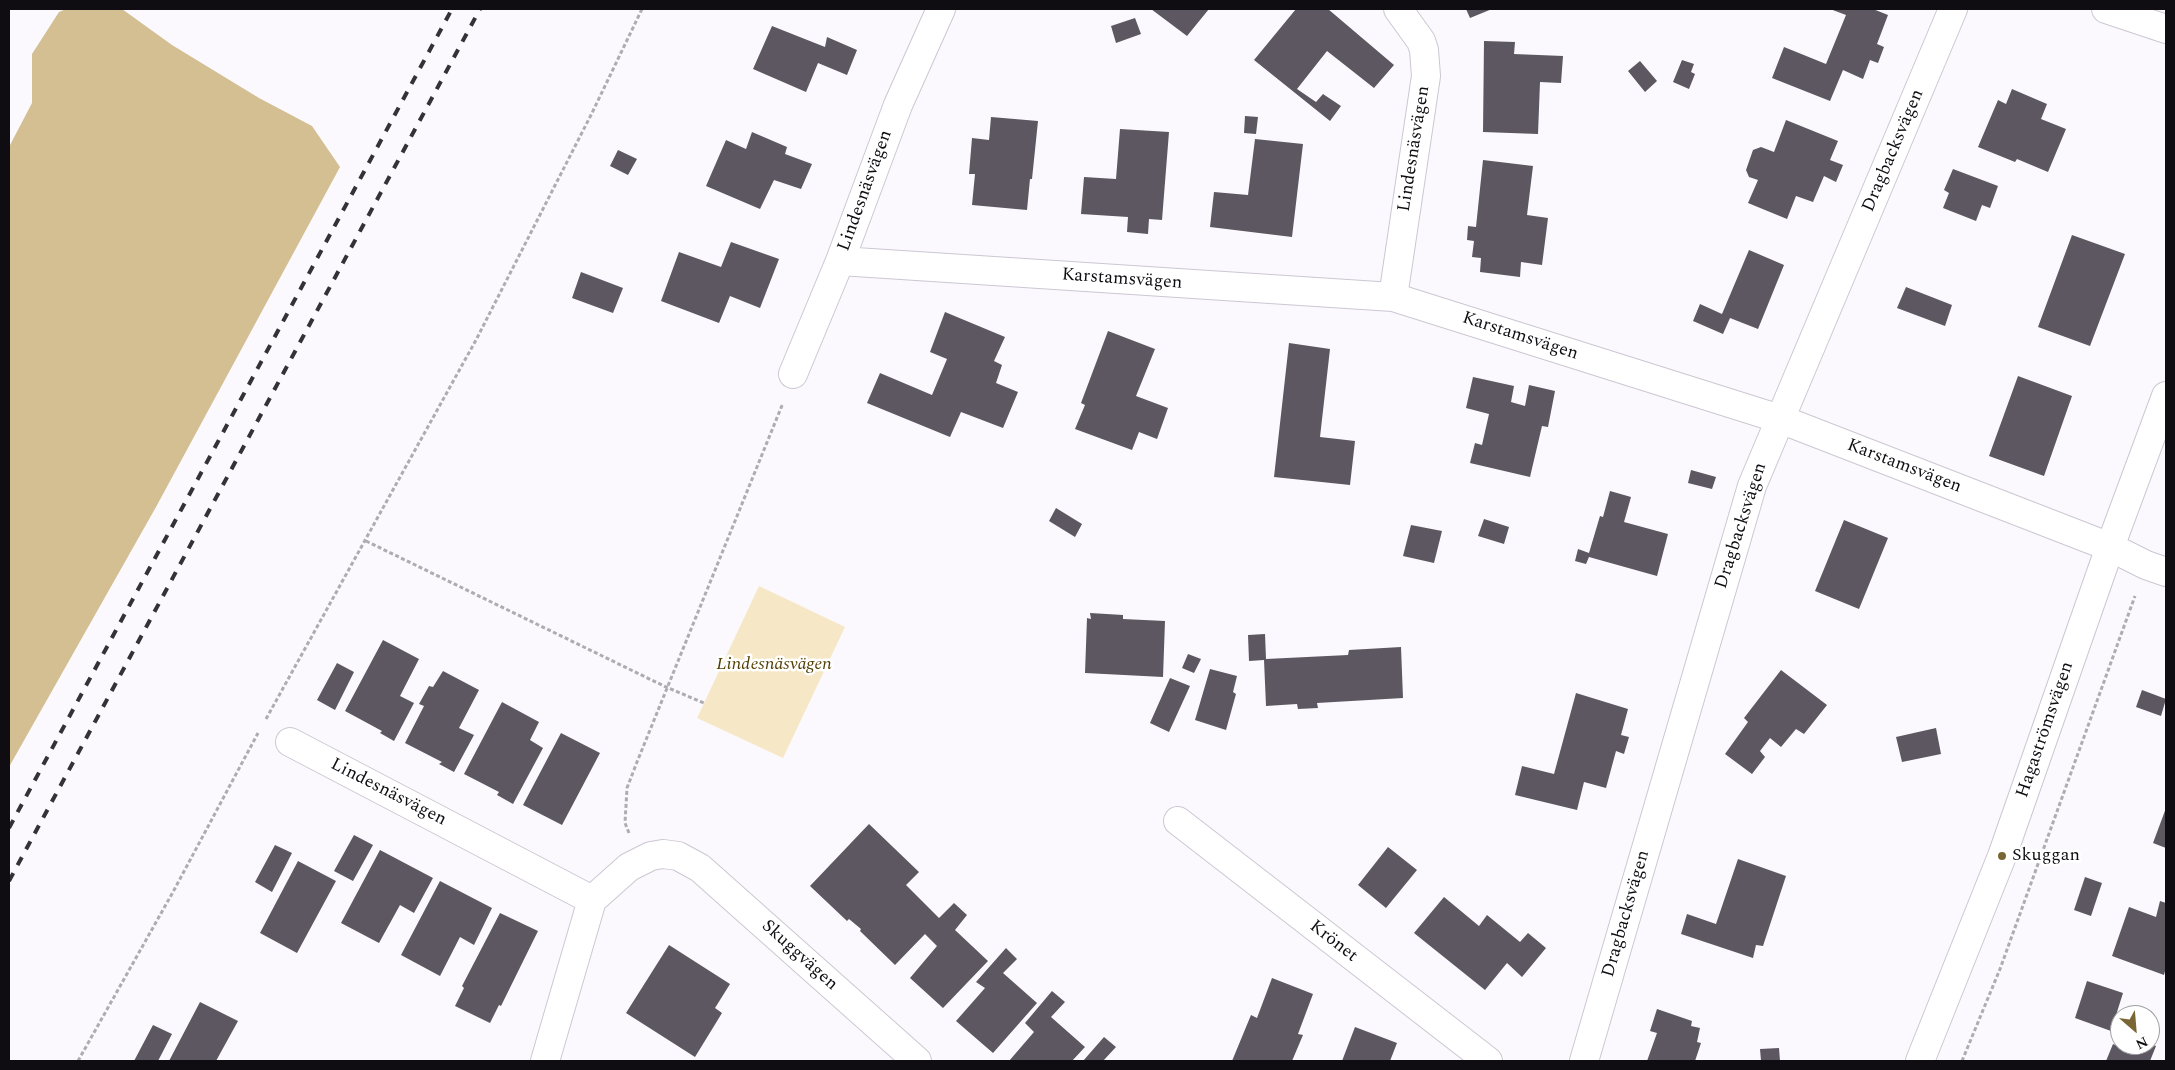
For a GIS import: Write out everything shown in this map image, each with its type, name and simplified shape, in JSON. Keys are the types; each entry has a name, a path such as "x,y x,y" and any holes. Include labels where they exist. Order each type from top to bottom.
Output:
{"street":[{"name":"Lindesnäsvägen","path":"793,374 840,261 898,105 941,9"},
{"name":"Lindesnäsvägen","path":"1393,297 1426,76 1424,50 1421,40 1398,9"},
{"name":"Dragbacksvägen","path":"1584,1061 1752,486 1953,9"},
{"path":"2106,9 2166,29"},
{"name":"Karstamsvägen","path":"840,261 1393,297 1780,419 2110,547 2156,568"},
{"name":"Hagaströmsvägen","path":"1920,1061 2002,856 2110,547 2166,396"},
{"name":"Lindesnäsvägen","path":"290,742 592,900"},
{"name":"Krönet","path":"1178,821 1488,1061"},
{"name":"Skuggvägen","path":"641,860 662,854 678,856 700,868 917,1061"},
{"path":"544,1061 592,900 629,867 641,860"}],"path":[{"path":"265,720 476,340 588,122 642,9"},
{"path":"641,860 625,823 628,788 666,688 771,435 793,374"},
{"path":"366,541 666,688 704,703"},
{"path":"1962,1061 2000,969 2156,568"},
{"path":"78,1061 173,892 260,729"}],"green space":[{"name":"Lindesnäsvägen","path":"759,586 845,627 783,758 697,718"}],"shaded area":[{"path":"66,9 122,9 172,45 259,98 312,126 340,167 156,507 9,767 9,147 32,103 32,54 59,12"}],"building":[{"path":"1151,9 1209,9 1187,36"},
{"path":"1296,9 1328,9 1394,65 1374,88 1327,51 1297,89 1316,102 1323,94 1341,106 1330,121 1254,60"},
{"path":"1466,9 1492,9 1470,18"},
{"path":"1830,9 1873,9 1888,15 1877,44 1884,47 1878,63 1870,60 1863,79 1843,70 1830,101 1772,78 1784,47 1826,64 1846,15"},
{"path":"1135,18 1141,34 1116,43 1111,26"},
{"path":"772,26 825,47 827,37 857,50 847,75 818,63 806,92 753,69"},
{"path":"1484,41 1515,42 1514,54 1563,56 1561,83 1540,82 1538,134 1483,132"},
{"path":"1682,60 1694,64 1691,72 1695,74 1689,89 1673,82"},
{"path":"1640,61 1657,81 1645,92 1628,71"},
{"path":"2012,89 2047,104 2041,119 2066,129 2048,172 2017,159 2015,162 1978,147 1998,100 2006,104"},
{"path":"1245,116 1258,117 1256,134 1244,133"},
{"path":"991,117 1038,121 1027,210 972,205 975,174 969,174 972,138 989,140"},
{"path":"1786,120 1838,141 1830,160 1843,165 1836,182 1824,176 1813,202 1796,196 1787,219 1748,203 1758,180 1749,177 1746,170 1753,150 1761,147 1774,152"},
{"path":"1120,129 1169,132 1162,220 1149,219 1148,234 1127,232 1128,217 1081,214 1084,177 1116,179"},
{"path":"752,132 787,147 785,154 812,164 801,189 774,180 760,209 706,186 726,140 746,149"},
{"path":"1255,139 1303,144 1292,237 1210,227 1214,192 1248,195"},
{"path":"618,150 637,159 628,175 610,166"},
{"path":"1483,160 1533,166 1527,215 1548,218 1542,265 1521,262 1520,277 1480,272 1481,258 1472,257 1474,241 1467,240 1468,226 1476,227"},
{"path":"1953,169 1998,186 1990,208 1982,205 1976,221 1943,208 1949,193 1944,190"},
{"path":"2072,235 2125,254 2090,346 2038,327"},
{"path":"731,242 779,259 760,308 730,296 719,323 661,301 679,252 721,267"},
{"path":"1749,250 1784,265 1758,329 1730,318 1723,334 1693,321 1700,304 1722,314"},
{"path":"581,272 623,288 613,313 572,298"},
{"path":"1906,287 1952,305 1945,326 1897,308"},
{"path":"945,312 1005,337 994,361 1002,365 996,383 1018,392 1003,428 961,412 950,437 867,403 880,373 932,395 947,359 930,352"},
{"path":"1108,331 1155,349 1136,396 1168,408 1157,439 1139,432 1132,450 1075,429 1085,405 1081,403"},
{"path":"1289,343 1330,349 1320,437 1355,441 1350,485 1274,477"},
{"path":"2018,376 2072,396 2044,476 1989,456"},
{"path":"1473,377 1514,386 1511,402 1525,406 1529,385 1555,391 1548,427 1542,426 1530,477 1470,463 1475,443 1482,445 1489,414 1466,408"},
{"path":"1691,470 1716,477 1712,489 1688,483"},
{"path":"1610,491 1631,497 1624,522 1668,534 1657,576 1589,557 1586,564 1575,561 1578,549 1589,553 1600,516 1603,517"},
{"path":"1056,508 1082,524 1075,537 1049,521"},
{"path":"1484,519 1509,527 1504,544 1478,536"},
{"path":"1844,520 1888,538 1859,609 1815,591"},
{"path":"1411,525 1442,531 1434,563 1403,556"},
{"path":"1090,613 1123,615 1123,619 1165,621 1163,677 1085,673 1087,618 1091,619"},
{"path":"1265,634 1266,659 1348,655 1349,650 1401,647 1403,698 1317,703 1318,708 1298,709 1297,704 1266,706 1264,660 1249,661 1248,635"},
{"path":"383,640 419,659 400,696 414,703 394,741 380,733 382,731 345,711"},
{"path":"1188,654 1201,659 1194,673 1182,668"},
{"path":"337,663 354,672 335,710 317,700"},
{"path":"1210,669 1237,676 1233,692 1236,694 1226,730 1195,720"},
{"path":"1781,670 1827,705 1804,734 1796,729 1781,747 1770,738 1760,751 1765,757 1752,774 1725,754 1748,722 1744,718"},
{"path":"443,671 479,690 459,728 474,735 454,772 439,764 442,762 405,743 424,706 419,704 429,686 433,687"},
{"path":"1170,678 1190,686 1169,732 1150,723"},
{"path":"2142,690 2166,699 2161,716 2136,707"},
{"path":"1576,693 1628,709 1621,735 1629,737 1624,754 1616,751 1606,788 1584,782 1577,810 1515,795 1522,766 1554,774"},
{"path":"502,702 539,722 530,740 543,748 513,804 497,795 499,792 464,774"},
{"path":"1936,728 1941,754 1902,762 1896,737"},
{"path":"561,733 600,753 562,825 523,805"},
{"path":"2166,808 2166,848 2153,843"},
{"path":"869,824 919,872 906,885 939,918 954,903 967,915 955,930 988,961 943,1008 910,978 937,946 925,934 895,965 860,931 861,929 849,919 847,921 810,886"},
{"path":"354,835 373,845 353,881 334,871"},
{"path":"275,845 292,853 272,892 255,882"},
{"path":"1388,847 1417,870 1386,908 1358,885"},
{"path":"380,850 433,878 414,913 400,905 379,943 341,923"},
{"path":"1738,859 1786,876 1763,946 1756,945 1753,958 1681,934 1687,914 1716,924"},
{"path":"298,861 336,881 297,953 260,933"},
{"path":"2085,877 2102,883 2091,916 2074,910"},
{"path":"440,881 492,908 474,945 460,937 440,976 401,955"},
{"path":"1444,897 1479,926 1487,915 1520,942 1528,933 1546,948 1522,977 1507,963 1485,990 1414,933"},
{"path":"2160,901 2166,903 2166,967 2164,975 2112,956 2129,907 2156,917"},
{"path":"500,913 538,931 501,1006 499,1005 490,1023 455,1006 464,988 462,986"},
{"path":"669,945 730,984 715,1008 722,1013 695,1057 626,1013"},
{"path":"1006,948 1017,959 1003,973 1037,1003 993,1053 956,1021 985,988 976,982"},
{"path":"1272,978 1313,994 1298,1034 1303,1035 1292,1061 1232,1061 1251,1015 1257,1018"},
{"path":"2087,981 2123,993 2119,1005 2110,1005 2110,1031 2075,1018"},
{"path":"1052,991 1065,1002 1051,1017 1085,1047 1072,1061 1009,1061 1034,1032 1025,1023"},
{"path":"200,1002 238,1021 216,1061 169,1061"},
{"path":"1657,1009 1692,1021 1691,1026 1700,1028 1697,1042 1701,1043 1695,1061 1647,1061 1657,1033 1650,1031"},
{"path":"153,1025 172,1034 158,1061 134,1061"},
{"path":"1355,1027 1397,1043 1390,1061 1342,1061"},
{"path":"1104,1037 1116,1047 1103,1061 1083,1061"},
{"path":"1779,1048 1780,1061 1761,1061 1760,1049"},
{"path":"2110,1051 2110,1055 2152,1055 2150,1061 2106,1061"}],"railway":[{"path":"9,828 452,9"},
{"path":"9,881 480,9"}],"place":[{"name":"Skuggan","path":"2002,856"}]}
